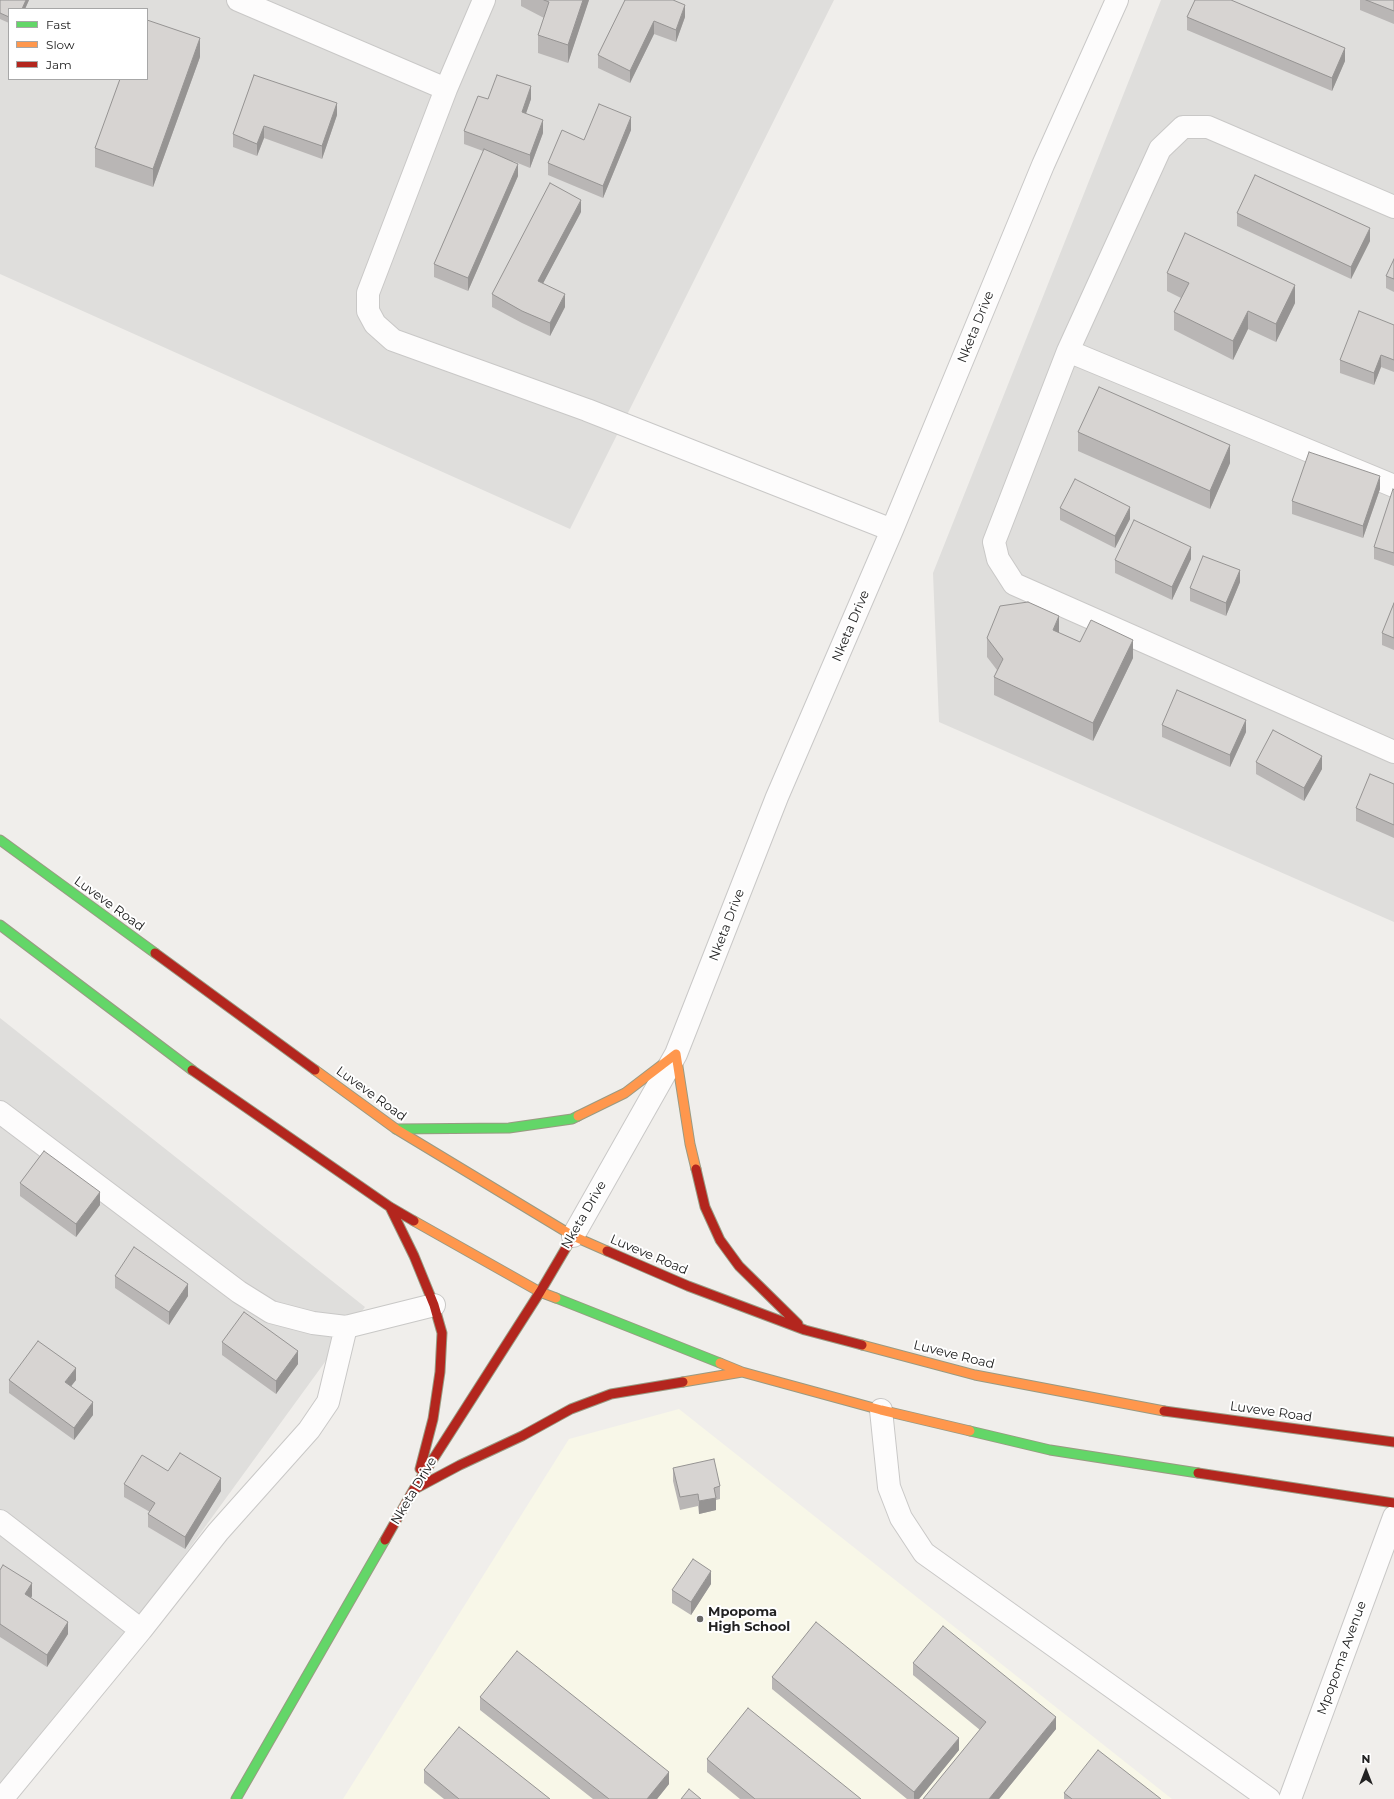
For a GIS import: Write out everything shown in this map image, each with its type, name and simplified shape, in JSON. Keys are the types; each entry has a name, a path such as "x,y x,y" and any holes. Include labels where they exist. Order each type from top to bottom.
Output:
{"street":[{"path":"238,0 446,89"},
{"path":"484,0 446,89 368,293 368,311 375,324 393,340 587,410 892,530"},
{"name":"Nketa Drive","path":"236,1799 414,1489 540,1292 676,1054 777,797 892,530 1043,165 1117,0"},
{"path":"1394,207 1208,127 1183,127 1160,149 1068,351 994,542 998,559 1014,584 1394,752"},
{"path":"1068,351 1394,486"},
{"name":"Luveve Road","path":"0,840 396,1129 573,1236 688,1286 805,1330 975,1374 1156,1410 1394,1442"},
{"path":"0,925 173,1057 390,1207 540,1292 742,1372 881,1410 1050,1450 1394,1503"},
{"path":"396,1129 508,1128 572,1119 625,1093 676,1054 690,1144 705,1208 720,1240 739,1266 805,1330"},
{"path":"0,1112 239,1292 271,1312 313,1323 346,1327 434,1305"},
{"path":"390,1207 414,1256 434,1305 442,1333 440,1372 433,1420 414,1489"},
{"path":"2,1799 141,1630 218,1532 313,1424 328,1402 346,1327"},
{"path":"414,1489 460,1465 522,1436 570,1409 611,1394 742,1372"},
{"path":"881,1410 889,1487 901,1518 924,1552 1269,1799"},
{"name":"Mpopoma Avenue","path":"1290,1799 1394,1517"},
{"path":"0,1521 141,1630"}],"shaded area":[{"path":"0,0 834,0 570,529 0,274"},
{"path":"1161,0 1394,0 1394,922 939,722 933,573"},
{"path":"0,1018 365,1307 7,1799 0,1799"},
{"name":"Mpopoma High School","path":"679,1409 1172,1799 343,1799 569,1439"}],"building":[{"path":"0,0 26,0 22,8 8,8 8,17 0,13"},
{"path":"544,0 583,0 568,45 538,35 549,2"},
{"path":"625,0 673,0 685,5 676,30 654,21 630,71 598,55"},
{"path":"1195,0 1231,0 1345,48 1332,78 1187,17"},
{"path":"1366,0 1394,0 1394,11"},
{"path":"148,20 200,38 153,169 95,148 120,80 148,80"},
{"path":"254,75 337,103 322,146 264,126 257,144 233,134"},
{"path":"497,75 531,86 522,112 543,120 530,155 464,131 478,96 488,99"},
{"path":"599,104 631,117 603,186 548,163 562,130 584,140"},
{"path":"484,149 518,164 468,278 434,264"},
{"path":"1255,175 1370,228 1351,267 1237,213"},
{"path":"550,183 581,200 538,281 565,294 550,323 522,311 492,294"},
{"path":"1185,233 1295,285 1276,324 1248,311 1233,341 1174,312 1189,283 1167,273"},
{"path":"1394,259 1394,279 1386,276"},
{"path":"1359,311 1394,325 1394,360 1381,355 1374,373 1340,360"},
{"path":"1099,387 1230,445 1210,491 1078,432"},
{"path":"1309,452 1380,476 1363,526 1292,501"},
{"path":"1075,479 1130,507 1115,536 1060,508"},
{"path":"1393,489 1394,490 1394,553 1374,547"},
{"path":"1134,520 1191,547 1172,587 1115,560"},
{"path":"1203,556 1240,570 1226,603 1190,588"},
{"path":"1028,602 1059,616 1053,630 1080,642 1091,620 1133,640 1093,723 994,677 1003,659 987,638 1000,606"},
{"path":"1394,603 1394,638 1382,633"},
{"path":"1177,690 1246,720 1230,755 1162,725"},
{"path":"1273,730 1322,756 1304,788 1256,762"},
{"path":"1370,774 1394,784 1394,825 1356,808"},
{"path":"44,1151 100,1192 76,1224 20,1183"},
{"path":"134,1247 188,1284 169,1312 115,1276"},
{"path":"244,1312 298,1351 276,1381 222,1342"},
{"path":"38,1341 76,1368 65,1382 93,1402 74,1428 9,1380"},
{"path":"180,1453 221,1478 185,1537 148,1514 155,1503 124,1484 142,1455 168,1471"},
{"path":"714,1459 720,1486 714,1488 716,1498 699,1501 698,1494 680,1497 673,1468"},
{"path":"693,1559 711,1571 691,1602 672,1590"},
{"path":"3,1565 32,1583 25,1594 68,1622 47,1655 0,1624 0,1570"},
{"path":"816,1622 959,1738 914,1792 772,1677"},
{"path":"943,1626 1056,1717 989,1799 923,1799 986,1722 913,1663"},
{"path":"517,1651 669,1772 647,1799 609,1799 480,1697"},
{"path":"748,1708 861,1799 755,1799 707,1759"},
{"path":"459,1727 550,1799 459,1799 424,1770"},
{"path":"1098,1750 1161,1799 1072,1799 1064,1793"},
{"path":"689,1789 701,1799 681,1799"}],"traffic: fast":[{"path":"0,840 155,953"},
{"path":"0,925 192,1070"},
{"path":"396,1129 509,1128 572,1119 578,1116"},
{"path":"556,1298 720,1363"},
{"path":"970,1431 1050,1450 1198,1473"},
{"path":"236,1799 385,1540"}],"traffic: slow":[{"path":"578,1116 625,1093 676,1054 690,1144 696,1169"},
{"path":"315,1070 396,1129 573,1236 607,1251"},
{"path":"414,1221 540,1292 556,1298"},
{"path":"862,1345 975,1375 1164,1411"},
{"path":"720,1363 742,1372 881,1410 970,1431"},
{"path":"683,1382 742,1372"}],"traffic: jam":[{"path":"155,953 315,1070"},
{"path":"192,1070 390,1207 414,1221"},
{"path":"696,1169 705,1207 720,1240 739,1266 798,1324"},
{"path":"390,1207 414,1256 434,1305 442,1333 440,1372 433,1419 420,1469"},
{"path":"385,1540 414,1489 540,1292 573,1236"},
{"path":"607,1251 688,1286 805,1330 862,1345"},
{"path":"415,1489 460,1465 522,1436 571,1409 611,1394 683,1382"},
{"path":"1164,1411 1394,1442"},
{"path":"1198,1473 1394,1503"}],"place":[{"name":"Mpopoma High School","path":"700,1619"}]}
